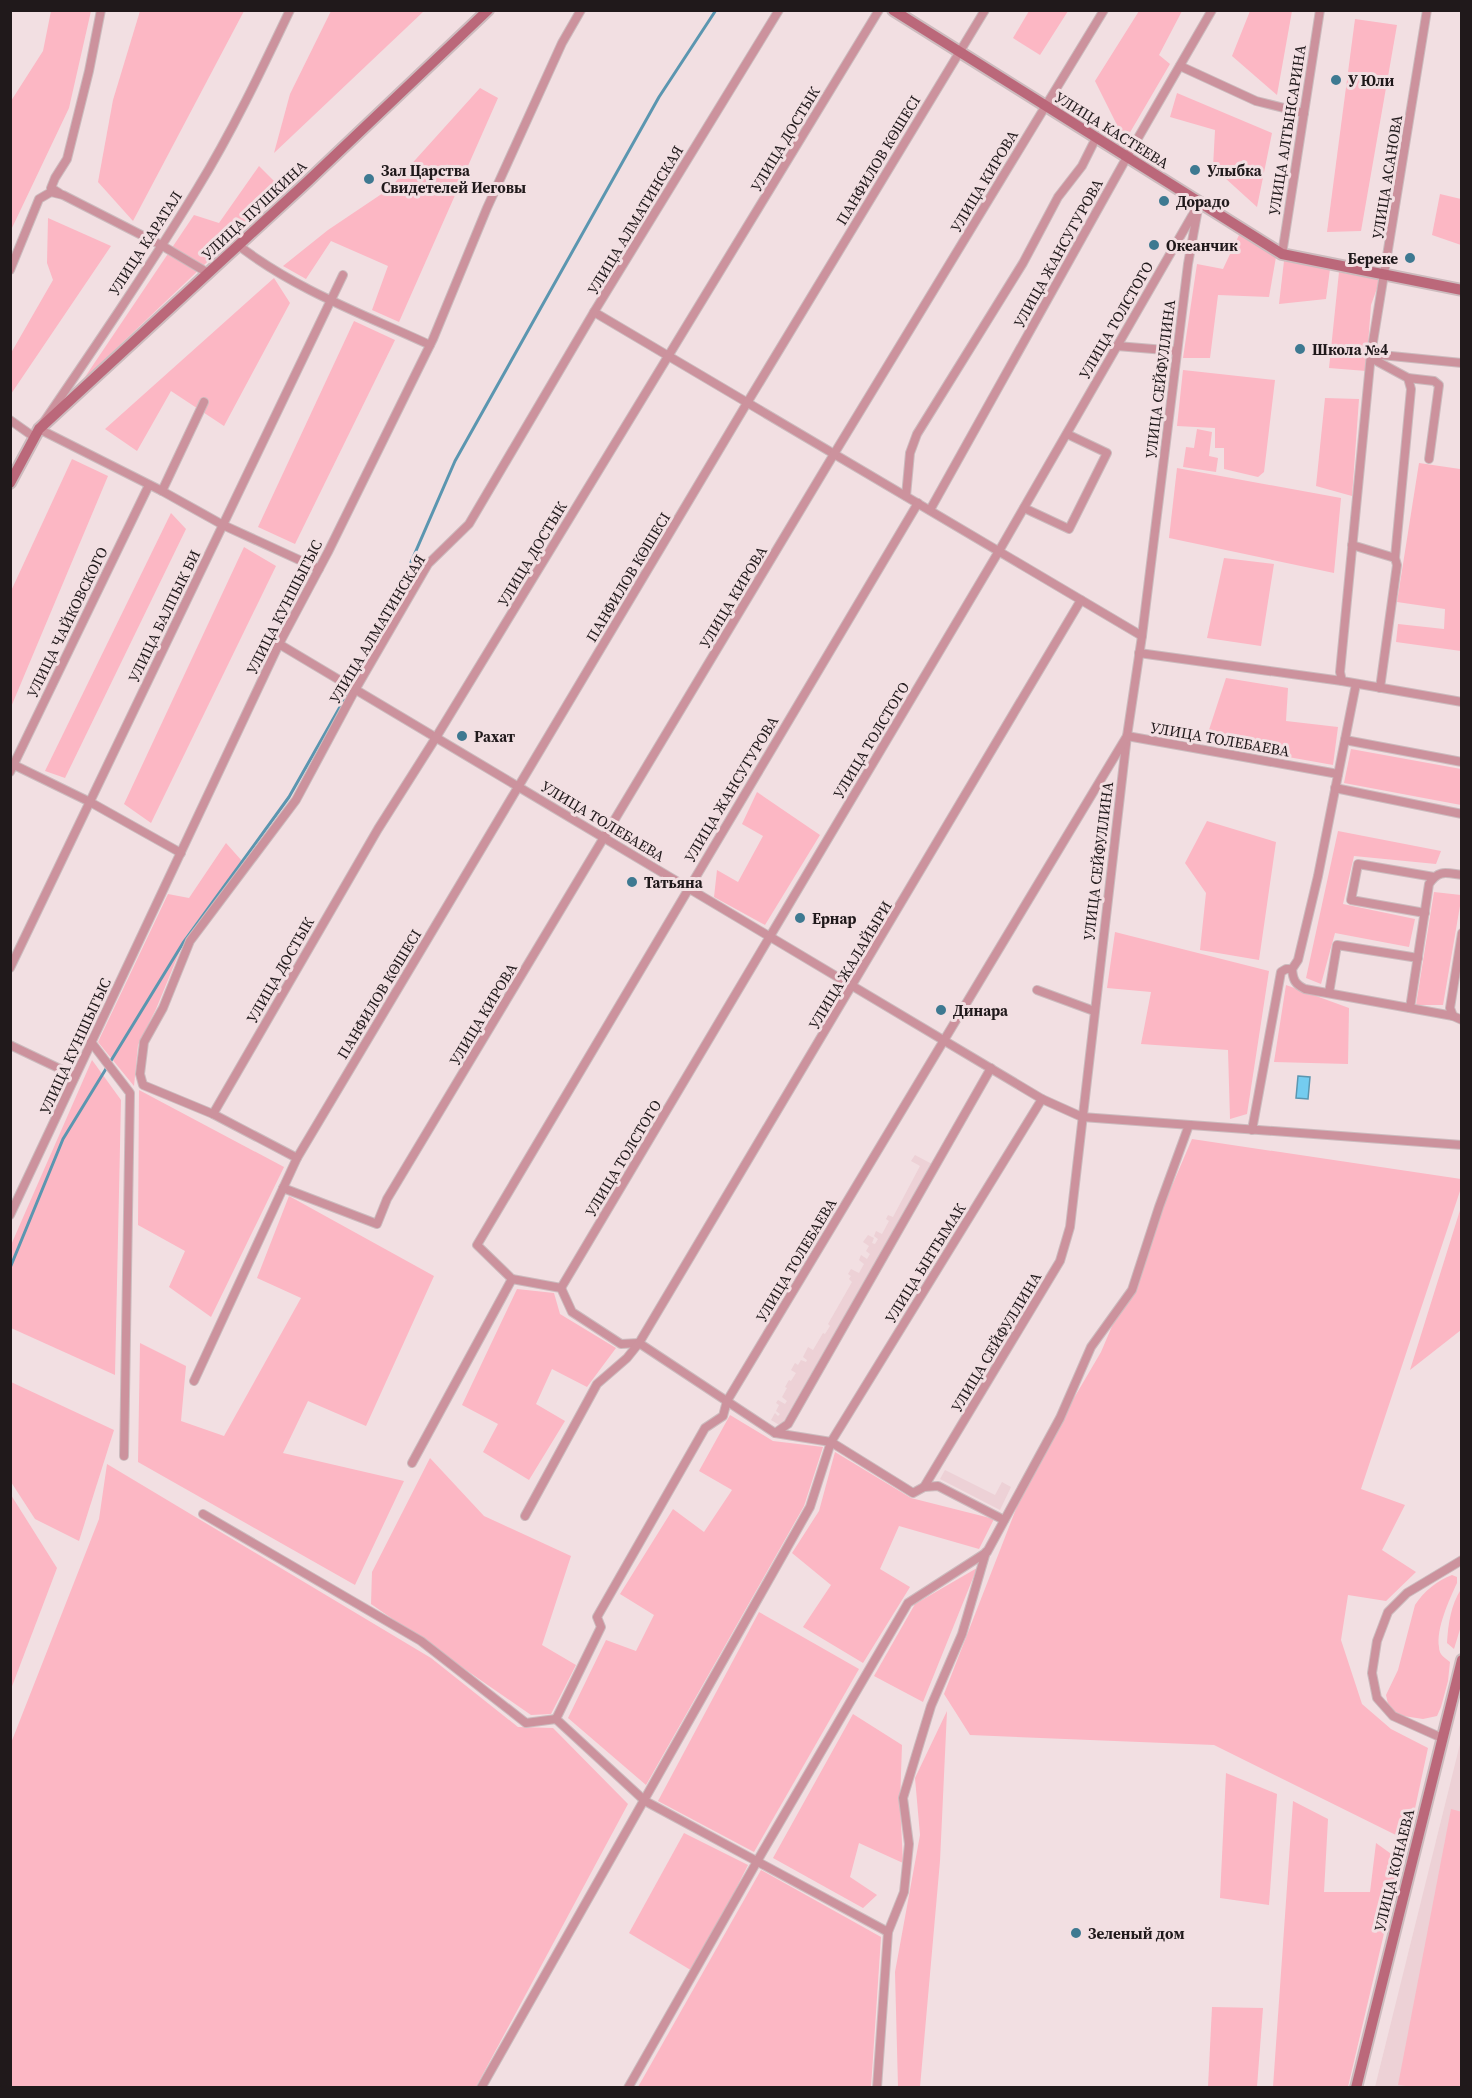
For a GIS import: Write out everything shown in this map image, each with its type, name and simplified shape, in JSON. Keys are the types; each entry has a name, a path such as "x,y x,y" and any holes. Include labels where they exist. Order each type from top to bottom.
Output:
{"street":[{"path":"101,10 89,71 67,159 51,188 161,245 208,273"},
{"name":"УЛИЦА КАРАТАЛ","path":"10,483 36,433 198,187 262,70 290,10"},
{"name":"УЛИЦА ПУШКИНА","path":"36,433 488,10"},
{"name":"УЛИЦА АЛМАТИНСКАЯ","path":"213,1114 143,1085 140,1074 144,1042 163,1008 190,941 296,800 355,690 428,564 469,524 594,312 779,10"},
{"name":"УЛИЦА ДОСТЫК","path":"213,1114 378,829 879,10"},
{"name":"УЛИЦА КАСТЕЕВА","path":"893,10 1282,254 1461,290"},
{"name":"ПАНФИЛОВ КӨШЕСІ","path":"194,1381 297,1158 747,402 985,10"},
{"name":"УЛИЦА КИРОВА","path":"283,1188 377,1224 387,1199 834,454 1104,10"},
{"name":"УЛИЦА ЖАНСУГУРОВА","path":"930,510 1127,157 1212,10"},
{"name":"УЛИЦА АЛТЫНСАРИНА","path":"1282,254 1320,10"},
{"name":"УЛИЦА АСАНОВА","path":"1342,681 1340,672 1371,356 1427,10"},
{"name":"УЛИЦА КУНШЫГЫС","path":"10,1215 279,644 319,569 430,345 492,198 577,12"},
{"path":"1180,66 1256,101 1304,113"},
{"path":"906,496 910,453 917,434 1023,263 1065,187 1088,156 1096,138"},
{"path":"10,270 39,199 51,192 63,195"},
{"name":"УЛИЦА ТОЛСТОГО","path":"561,1288 999,551 1199,203"},
{"name":"УЛИЦА СЕЙФУЛЛИНА","path":"924,1487 1060,1261 1070,1227 1127,736 1142,636 1188,264 1199,203"},
{"path":"238,245 261,263 430,345"},
{"name":"УЛИЦА БАЛПЫК БИ","path":"10,968 343,275"},
{"path":"594,312 1142,636"},
{"path":"1117,346 1178,351"},
{"path":"1371,356 1461,363"},
{"path":"1371,356 1408,378 1434,381 1439,385 1429,459"},
{"path":"1380,688 1397,565 1395,558 1411,389 1408,378"},
{"path":"162,491 204,402"},
{"path":"10,420 162,491 223,525 319,569"},
{"path":"1024,508 1069,530 1107,453 1066,434"},
{"name":"УЛИЦА ЧАЙКОВСКОГО","path":"12,767 149,485"},
{"name":"УЛИЦА ЖАНСУГУРОВА","path":"512,1279 477,1245 918,503"},
{"path":"1352,546 1395,558"},
{"name":"УЛИЦА ЖАЛАЙЫРИ","path":"525,1516 597,1384 627,1358 639,1343 1082,600"},
{"name":"УЛИЦА ТОЛЕБАЕВА","path":"279,644 1042,1099 1082,1117 1461,1145"},
{"path":"1139,652 1342,681 1461,702"},
{"path":"1356,684 1318,876 1301,950 1292,969 1293,979 1297,985 1305,989 1457,1018"},
{"name":"УЛИЦА ТОЛЕБАЕВА","path":"556,1719 601,1627 597,1617 705,1428 723,1416 727,1401 1127,736 1338,774"},
{"path":"1345,740 1461,762"},
{"path":"12,767 90,802 181,853"},
{"path":"1335,788 1461,814"},
{"path":"1425,913 1352,900 1358,864 1434,877"},
{"path":"1410,1008 1429,884 1440,873 1461,875"},
{"path":"1457,1018 1450,1008 1461,933"},
{"path":"1329,993 1337,945 1418,958"},
{"path":"1252,1130 1281,972 1292,969"},
{"path":"1037,990 1094,1011"},
{"path":"92,1042 130,1093 124,1456"},
{"path":"10,1045 75,1076"},
{"path":"775,1433 788,1424 991,1068"},
{"name":"УЛИЦА ЫНТЫМАК","path":"481,2088 810,1507 831,1442 1042,1099"},
{"path":"213,1114 297,1158"},
{"path":"877,2088 888,1932 904,1892 909,1844 903,1798 931,1706 962,1634 987,1552 1060,1418 1091,1347 1132,1290 1189,1125"},
{"path":"412,1463 512,1279 561,1288 572,1312 621,1344 639,1343 775,1433 831,1442 913,1493 924,1487 938,1486 1004,1520"},
{"path":"203,1514 421,1641 526,1723 556,1719 645,1801 888,1932"},
{"path":"628,2088 908,1603 987,1552"},
{"path":"1442,1738 1393,1716 1377,1698 1372,1673 1377,1641 1388,1612 1407,1593 1461,1560"},
{"name":"УЛИЦА КОНАЕВА","path":"1356,2088 1461,1660"}],"shaded area":[{"path":"51,11 91,11 69,108 11,230 11,101 43,51"},
{"path":"140,11 244,11 133,221 98,182 113,100"},
{"path":"331,11 424,11 274,153 290,94"},
{"path":"1029,11 1068,11 1040,55 1013,38"},
{"path":"1139,11 1182,11 1159,55 1170,64 1125,141 1095,81"},
{"path":"1250,11 1292,11 1277,95 1232,56"},
{"path":"1355,19 1397,25 1361,231 1327,232"},
{"path":"480,88 498,98 399,322 372,310 388,266 331,241 306,279 283,266 328,230 389,189"},
{"path":"1177,93 1272,133 1257,207 1213,167 1215,130 1170,117"},
{"path":"259,166 283,190 83,380 194,215 219,223"},
{"path":"1440,194 1461,199 1461,245 1432,235"},
{"path":"48,218 111,246 11,394 11,353 53,280 47,263"},
{"path":"1239,235 1276,257 1269,297 1218,295 1210,358 1183,358 1197,264 1223,269"},
{"path":"1284,261 1330,269 1326,299 1279,304"},
{"path":"1339,272 1380,280 1371,305 1366,371 1329,368"},
{"path":"274,278 290,303 224,426 171,391 137,451 105,429"},
{"path":"354,321 395,340 295,544 258,527"},
{"path":"1183,370 1275,380 1264,472 1258,477 1224,469 1224,448 1215,448 1215,428 1177,426"},
{"path":"1325,398 1359,399 1352,496 1316,486"},
{"path":"1197,429 1212,432 1209,456 1218,458 1216,472 1183,467 1186,447 1194,448"},
{"path":"72,459 108,476 11,707 11,591"},
{"path":"1419,463 1460,469 1461,651 1396,642 1398,624 1444,629 1445,609 1397,602"},
{"path":"1177,468 1341,498 1334,573 1169,538"},
{"path":"171,513 186,529 65,778 45,771"},
{"path":"244,547 276,566 151,823 124,804"},
{"path":"1224,558 1274,564 1261,646 1207,638"},
{"path":"1226,678 1288,688 1286,721 1338,727 1333,765 1205,742"},
{"path":"1351,749 1461,769 1461,805 1344,783"},
{"path":"757,792 820,835 765,925 714,897 717,870 738,882 763,836 742,824"},
{"path":"1207,821 1276,842 1259,960 1200,950 1206,893 1185,863"},
{"path":"1338,831 1441,851 1436,864 1354,856 1343,904 1415,919 1409,947 1335,933 1321,984 1306,978"},
{"path":"226,843 242,861 186,936 156,1009 138,1045 134,1086 98,1042 168,894 189,898"},
{"path":"1434,892 1461,895 1461,900 1443,1005 1416,1005"},
{"path":"1115,932 1269,971 1247,1114 1230,1119 1228,1050 1141,1044 1151,992 1107,988"},
{"path":"1286,985 1349,1008 1348,1064 1274,1062"},
{"path":"92,1060 121,1100 115,1375 11,1328 11,1245"},
{"path":"139,1090 284,1167 211,1317 169,1287 185,1251 138,1225"},
{"path":"1192,1139 1461,1179 1461,1188 1361,1489 1405,1505 1382,1550 1416,1572 1386,1601 1348,1595 1341,1640 1362,1704 1391,1729 1428,1748 1408,1841 1214,1745 970,1735 944,1694 1030,1473 1101,1352"},
{"path":"915,1155 932,1164 781,1426 771,1420 775,1413 778,1416 780,1414 776,1411 779,1405 776,1403 778,1400 785,1404 787,1401 782,1397 789,1380 791,1381 796,1373 791,1370 795,1363 798,1365 801,1360 806,1362 807,1360 803,1357 808,1347 813,1350 830,1326 828,1324 852,1282 848,1274 851,1269 859,1273 864,1264 859,1260 861,1255 867,1259 870,1254 866,1251 869,1246 863,1242 868,1235 874,1238 872,1243 875,1244 878,1239 874,1236 876,1231 882,1234 889,1221 886,1219 888,1215 893,1217 920,1166 911,1161"},
{"path":"289,1196 434,1276 366,1426 308,1401 283,1453 404,1481 355,1585 138,1462 140,1343 186,1366 181,1421 224,1436 301,1298 257,1278"},
{"path":"1461,1207 1461,1330 1410,1370"},
{"path":"517,1289 554,1293 560,1314 616,1348 587,1387 552,1369 536,1404 565,1421 529,1480 483,1452 498,1424 462,1405"},
{"path":"11,1382 114,1430 79,1541 35,1519 11,1482"},
{"path":"730,1415 773,1441 823,1447 804,1506 646,1785 568,1718 606,1640 636,1651 654,1615 620,1594 673,1509 704,1532 732,1490 699,1471"},
{"path":"835,1452 911,1498 994,1519 979,1549 899,1526 880,1569 910,1587 863,1663 803,1627 831,1585 792,1553 819,1511"},
{"path":"430,1458 484,1516 571,1556 542,1645 576,1665 551,1714 531,1715 371,1604 372,1572"},
{"path":"107,1464 431,1658 518,1727 553,1728 628,1804 476,2087 11,2087 11,1743 99,1519"},
{"path":"945,1470 995,1495 1002,1482 1011,1487 1000,1510 940,1479"},
{"path":"11,1495 57,1568 11,1689"},
{"path":"977,1568 923,1702 874,1676 915,1604"},
{"path":"1452,1575 1457,1577 1457,1583 1439,1632 1439,1650 1450,1662 1441,1707 1437,1716 1423,1719 1397,1715 1388,1704 1386,1695 1398,1670 1415,1605 1431,1587"},
{"path":"1461,1589 1461,1626 1454,1649 1447,1643 1448,1629 1452,1608"},
{"path":"759,1612 859,1669 754,1852 658,1801"},
{"path":"947,1711 940,1861 920,2087 898,2087 895,1972 920,1835 915,1778"},
{"path":"853,1714 902,1745 900,1803 903,1863 859,1843 850,1877 877,1895 863,1908 773,1858"},
{"path":"1461,1740 1461,2087 1375,2087"},
{"path":"1226,1773 1277,1794 1269,1905 1220,1898"},
{"path":"1293,1801 1328,1819 1324,1892 1370,1892 1376,1843 1401,1861 1348,2087 1273,2087"},
{"path":"1451,1809 1462,1812 1461,2087 1398,2085"},
{"path":"684,1833 748,1865 694,1972 629,1933"},
{"path":"761,1870 881,1937 871,2087 638,2087"},
{"path":"1212,2007 1263,2008 1257,2087 1208,2087"}],"water":[{"path":"1298,1076 1310,1077 1308,1099 1296,1098"}],"waterway":[{"path":"10,1268 63,1139 183,943 289,797 375,645 455,461 659,97 716,10"}],"place":[{"name":"У Юли","path":"1336,80"},
{"name":"Улыбка","path":"1195,170"},
{"name":"Зал Царства Свидетелей Иеговы","path":"369,179"},
{"name":"Дорадо","path":"1164,201"},
{"name":"Океанчик","path":"1154,245"},
{"name":"Береке","path":"1410,258"},
{"name":"Школа №4","path":"1300,349"},
{"name":"Рахат","path":"462,736"},
{"name":"Татьяна","path":"632,882"},
{"name":"Ернар","path":"800,918"},
{"name":"Динара","path":"941,1010"},
{"name":"Зеленый дом","path":"1076,1933"}]}
